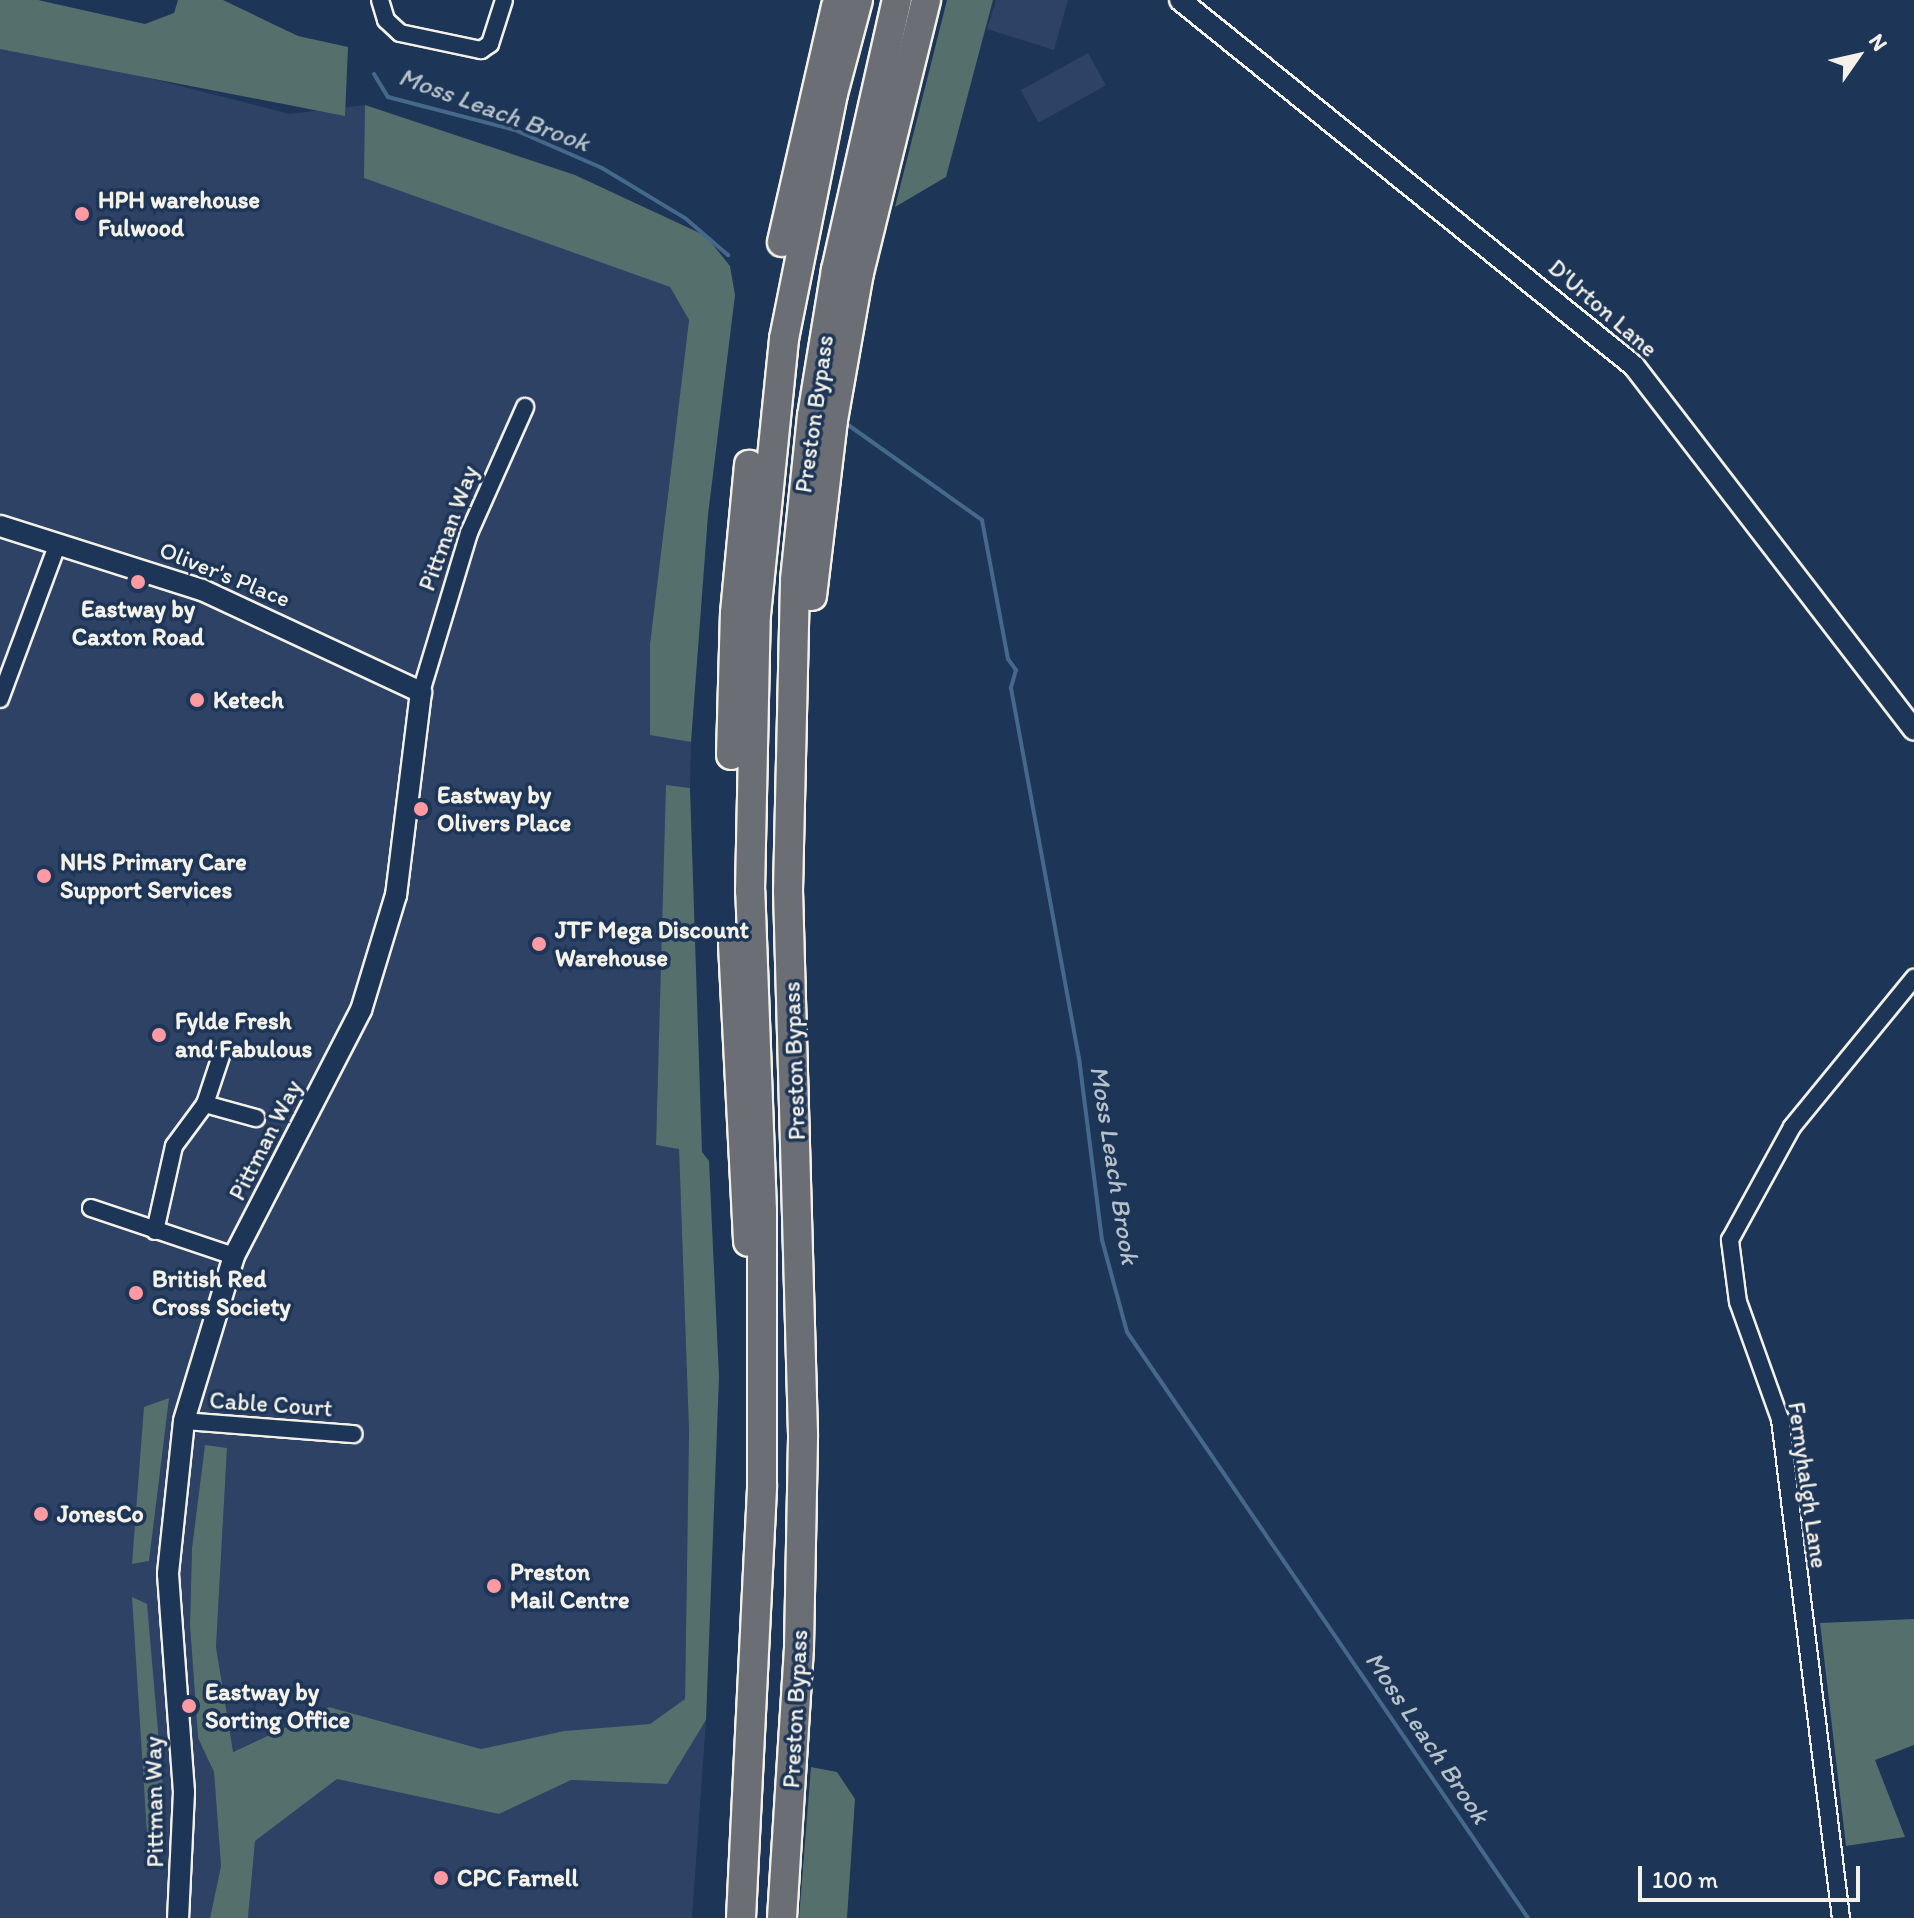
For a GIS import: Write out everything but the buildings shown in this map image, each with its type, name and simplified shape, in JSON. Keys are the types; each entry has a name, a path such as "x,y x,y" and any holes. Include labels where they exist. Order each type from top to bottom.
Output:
{"highway":[{"path":"762,1346 742,1204 731,832 735,613 765,336 814,88 838,0"},
{"path":"762,1346 750,891 756,615 784,339 830,108 858,0"},
{"path":"848,207 897,0"},
{"path":"848,207 911,0"},
{"path":"788,828 814,581 847,337 872,210 926,0"},
{"name":"Preston Bypass","path":"782,1918 799,1647 803,1434 788,828 798,536 812,416 848,207"},
{"name":"Preston Bypass","path":"741,1918 757,1658 762,1346"}],"street":[{"path":"380,0 386,20 400,33 481,50 490,44 504,0"},
{"name":"D'Urton Lane","path":"1180,0 1634,366 1914,730"},
{"name":"Pittman Way","path":"178,1918 184,1792 168,1574 184,1421 234,1256 361,1010 396,895 421,692 469,533 525,407"},
{"name":"Oliver's Place","path":"0,526 57,546 136,565 210,593 421,692"},
{"path":"0,699 57,546"},
{"name":"Fernyhalgh Lane","path":"1841,1918 1780,1419 1738,1302 1730,1240 1792,1127 1914,978"},
{"path":"155,1231 174,1146 205,1104 221,1056"},
{"path":"205,1104 256,1118"},
{"path":"91,1208 234,1256"},
{"name":"Cable Court","path":"184,1421 354,1434"}],"shaded area":[{"path":"996,0 1068,0 1054,50 987,29"},
{"path":"0,40 290,114 365,105 365,178 670,287 689,320 650,644 650,734 691,742 690,788 667,786 656,1145 679,1148 689,1431 685,1699 650,1724 564,1731 481,1749 329,1707 232,1752 216,1647 227,1448 205,1446 192,1548 190,1625 198,1738 214,1772 221,1866 210,1918 0,1918"},
{"path":"1088,53 1106,85 1039,123 1021,90"},
{"path":"706,1720 692,1918 248,1918 255,1841 337,1779 499,1814 571,1780 666,1784"}],"green space":[{"path":"0,0 38,0 145,24 174,13 178,0 223,0 298,36 348,47 345,116 0,49"},
{"path":"947,0 993,0 946,177 895,207"},
{"path":"365,105 575,175 706,236 730,266 735,295 708,515 691,742 650,735 650,644 689,320 670,287 364,178"},
{"path":"666,785 690,788 702,1152 709,1161 719,1377 706,1720 667,1784 571,1780 499,1814 337,1779 255,1841 248,1918 210,1918 221,1866 214,1772 198,1738 190,1625 192,1548 205,1445 227,1448 216,1647 233,1752 329,1707 481,1749 564,1731 650,1724 685,1699 689,1431 679,1149 656,1145"},
{"path":"169,1398 149,1561 132,1564 144,1407"},
{"path":"132,1597 147,1604 163,1789 162,1847 148,1849"},
{"path":"1914,1619 1914,1745 1875,1760 1905,1837 1846,1846 1820,1623"},
{"path":"811,1767 837,1772 855,1799 847,1918 799,1918"}],"waterway":[{"name":"Moss Leach Brook","path":"374,74 388,97 515,130 602,168 685,218 728,255"},
{"name":"Moss Leach Brook","path":"844,422 982,520 1008,659 1016,670 1011,688 1079,1058 1102,1240 1127,1332 1528,1918"}],"place":[{"name":"HPH warehouse Fulwood","path":"82,214"},
{"name":"Eastway by Caxton Road","path":"138,582"},
{"name":"Ketech","path":"197,700"},
{"name":"Eastway by Olivers Place","path":"421,809"},
{"name":"NHS Primary Care Support Services","path":"44,876"},
{"name":"JTF Mega Discount Warehouse","path":"539,944"},
{"name":"Fylde Fresh and Fabulous","path":"159,1035"},
{"name":"British Red Cross Society","path":"136,1293"},
{"name":"JonesCo","path":"41,1514"},
{"name":"Preston Mail Centre","path":"494,1586"},
{"name":"Eastway by Sorting Office","path":"189,1706"},
{"name":"CPC Farnell","path":"441,1878"}]}
